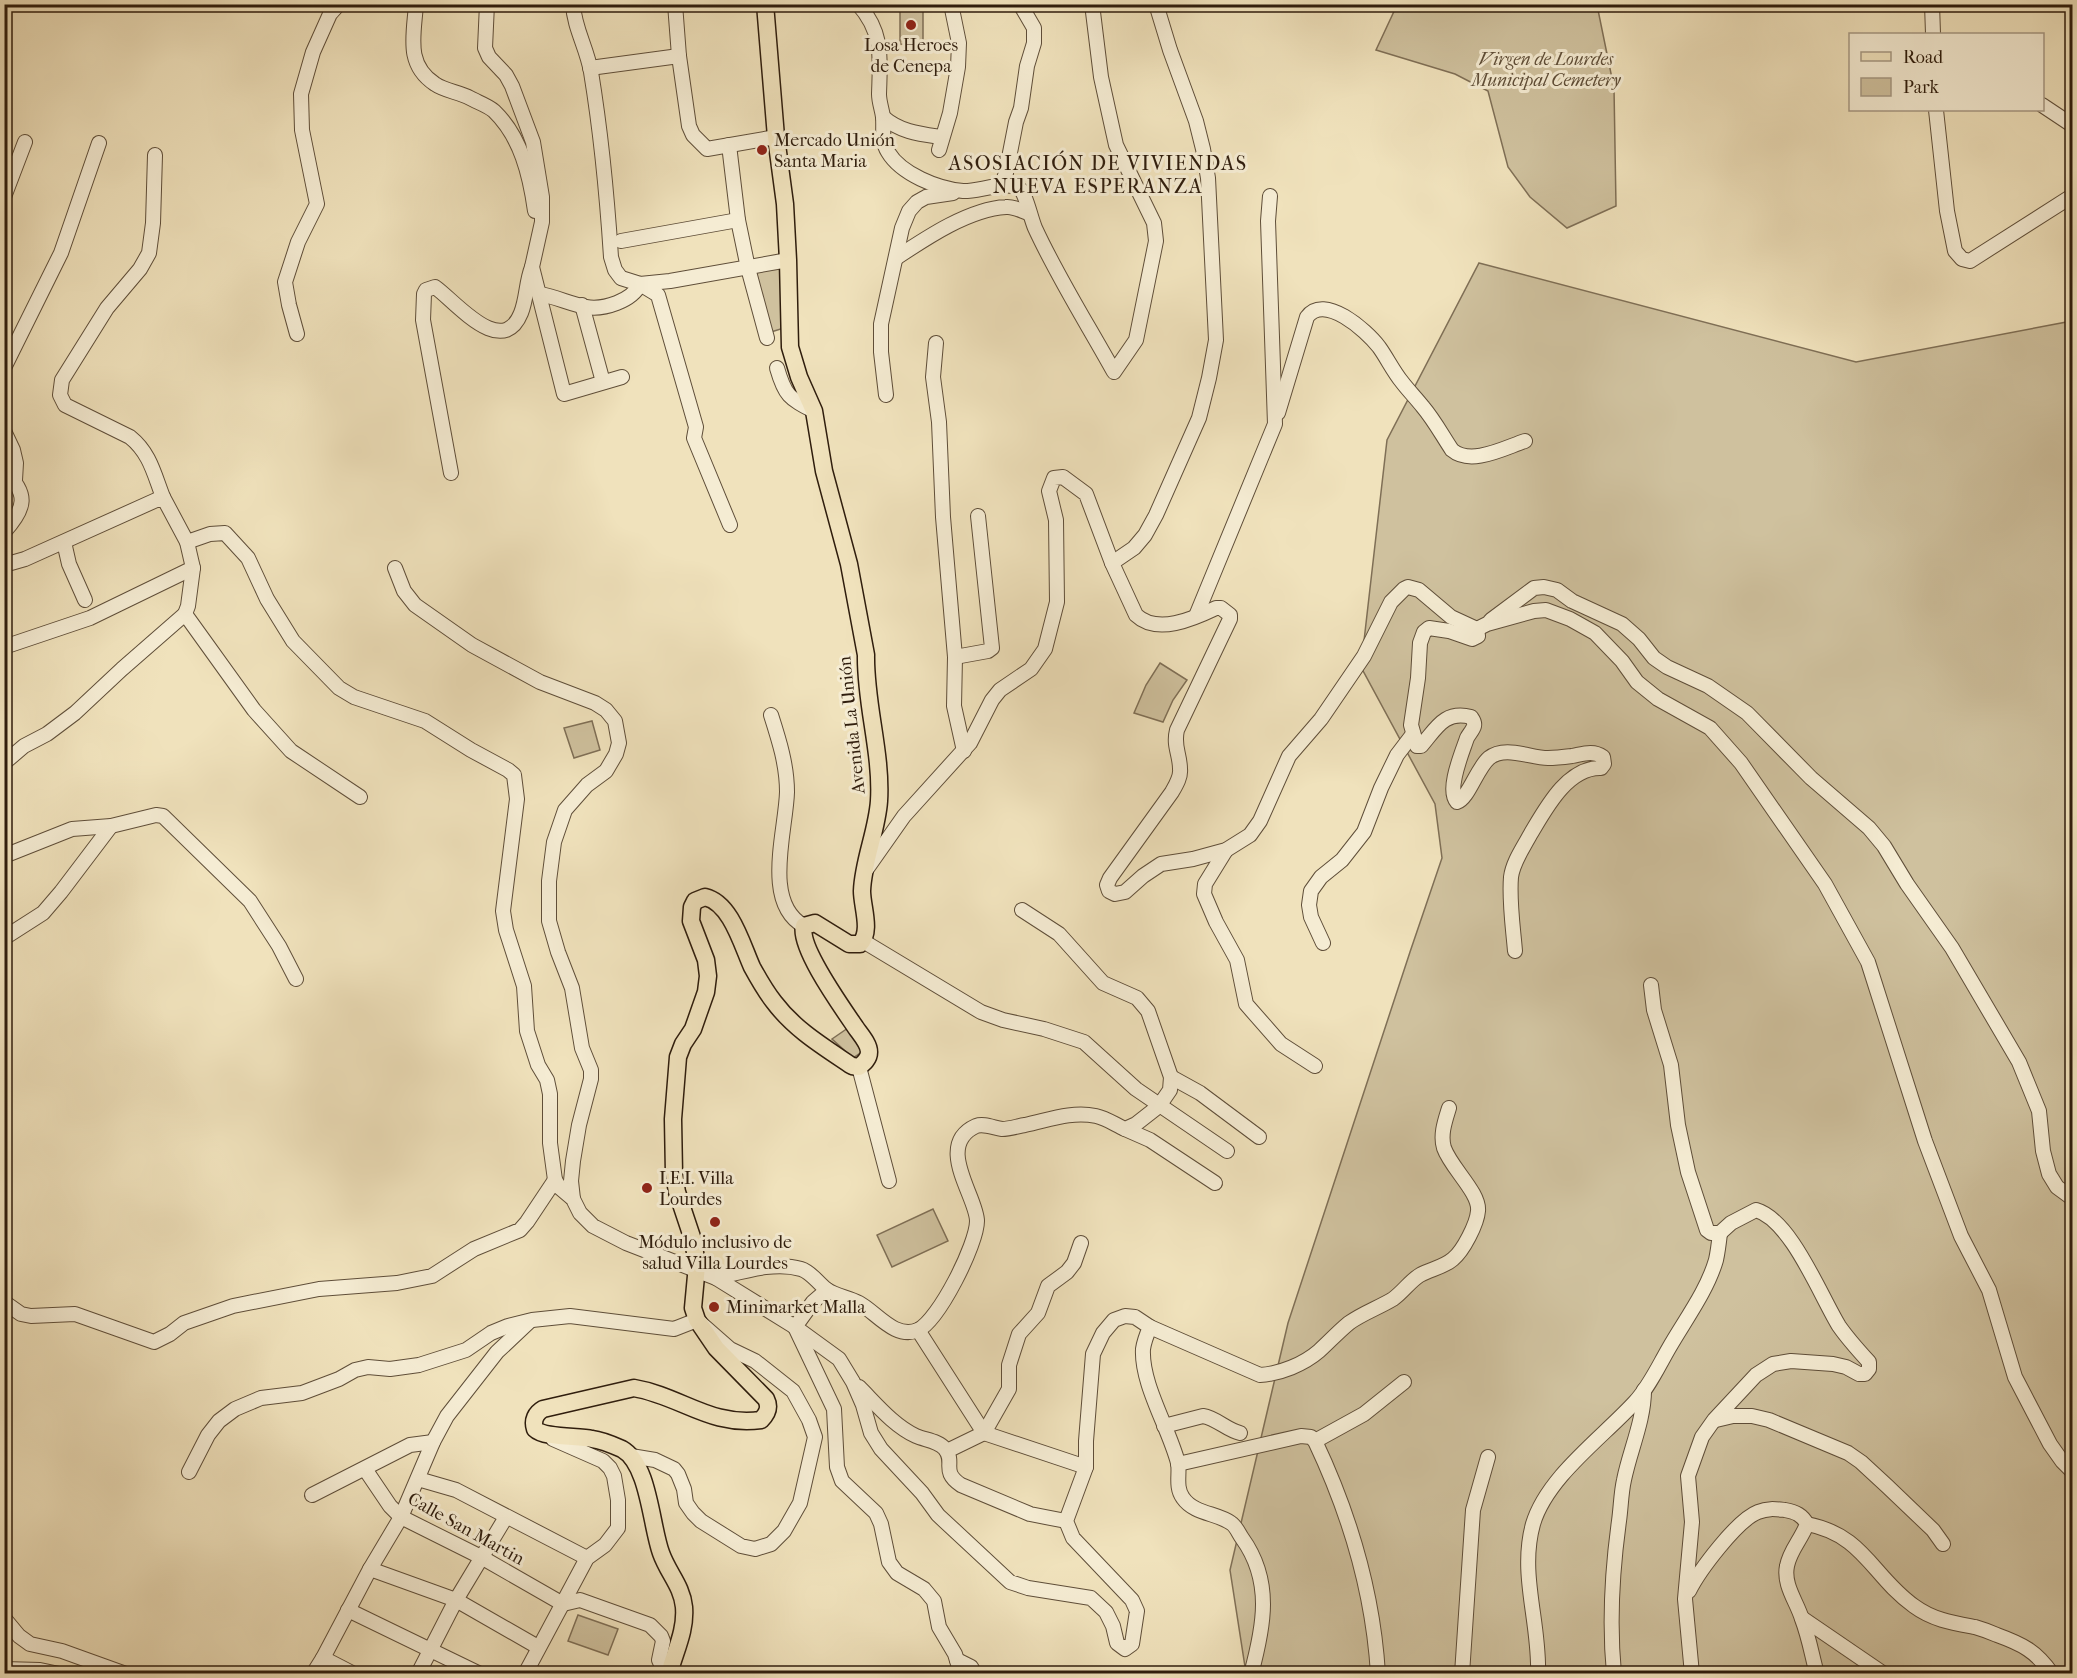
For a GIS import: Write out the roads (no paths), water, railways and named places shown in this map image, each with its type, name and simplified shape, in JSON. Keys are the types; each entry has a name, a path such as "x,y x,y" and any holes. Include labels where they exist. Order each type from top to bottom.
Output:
{"main road":[{"name":"Avenida La Unión","path":"769,7 776,137 785,204 790,347 799,377 814,411 824,471 849,564 866,656 874,727 879,802 862,889 866,933 863,941"},
{"path":"669,1674 681,1642 684,1607 681,1590 662,1556 654,1530 648,1495 631,1456 622,1449 595,1439 543,1435 534,1427 534,1418 541,1410 634,1388 723,1419 743,1422 761,1420 767,1413 766,1399 716,1348 697,1320 693,1308 697,1271 693,1240 677,1192 674,1174 673,1119 678,1057 693,1029 708,976 706,960 691,921 692,907 695,901 705,897 718,902 741,936 753,967 774,1002 798,1029 852,1066 859,1067 869,1055 867,1045 811,956 804,936 804,926 815,923 821,925 849,944 855,945 863,941"}],"street":[{"path":"297,334 285,282 298,242 315,211 317,198 302,130 301,94 313,52 330,14 339,4"},
{"path":"416,4 412,52 422,72 436,85 462,94 492,109 508,127 524,160 539,237"},
{"path":"451,473 423,320 424,294 426,290 435,287 461,311 492,330 501,332 511,327 521,313 527,279 539,237 542,198 533,142 512,86 506,75 489,57 485,48 487,4"},
{"path":"573,4 574,20 590,68 601,145 611,257 615,270 621,278 652,290 661,301 696,427 694,438 730,525"},
{"path":"675,4 679,56 689,126 693,135 707,148 776,137"},
{"path":"858,4 867,15 878,36 881,67 879,97 883,117 883,139 887,151 895,161 930,184 964,191"},
{"path":"883,117 894,127 940,144 950,113 958,67 959,43 951,4"},
{"path":"993,187 1003,181 1006,173 1021,108 1027,66 1034,43 1034,28 1020,4"},
{"path":"886,395 881,352 881,324 902,228 909,211 917,202 926,197 993,187 1013,186 1021,190 1025,196 1028,213 1045,249 1114,372 1136,340 1156,241 1154,223 1116,145 1101,77 1092,4"},
{"path":"1112,563 1134,548 1145,535 1156,515 1199,418 1216,340 1208,178 1203,149 1196,120 1156,4"},
{"path":"1932,4 1933,33"},
{"path":"590,68 679,56"},
{"path":"2044,106 2073,125"},
{"path":"1936,111 1947,211 1955,251 1962,258 1970,261 2073,195"},
{"path":"4,197 25,142"},
{"path":"4,368 61,253 99,143"},
{"path":"729,145 738,220 767,338"},
{"path":"4,763 24,746 47,734 75,713 185,614 194,568 187,542 144,450 129,437 65,405 60,391 62,380 107,309 140,269 149,253 153,223 155,155"},
{"path":"1270,196 1268,221 1275,424"},
{"path":"896,258 938,230 987,211 1008,206 1028,213"},
{"path":"621,241 738,220"},
{"path":"640,284 788,260"},
{"path":"532,267 564,394 622,377"},
{"path":"540,294 559,297 582,305 605,307 624,299 636,291 640,284"},
{"path":"582,305 603,382"},
{"path":"1196,616 1275,424 1307,317 1312,310 1320,308 1333,310 1349,319 1377,345 1400,380 1424,407 1452,450 1458,455 1475,457 1525,441"},
{"path":"936,343 933,377 939,422 943,517 955,657 954,706 964,751"},
{"path":"777,368 781,382 792,400 814,411"},
{"path":"4,431 16,463 15,480"},
{"path":"4,470 15,480 21,492 22,503 17,516 4,532"},
{"path":"866,870 904,816 970,743 992,700 1000,690 1031,669 1045,649 1057,602 1056,520 1049,491 1054,478 1063,477 1086,494 1112,563 1136,615 1142,621 1157,624 1180,623 1221,608 1228,612 1230,619 1177,730 1174,741 1180,769 1178,781 1110,878 1107,885 1109,891 1114,894 1125,892 1161,864 1193,859 1226,850 1250,835 1260,821 1289,756 1321,719 1364,656 1397,594 1408,587 1419,590 1451,616 1482,626 1534,610 1546,610 1570,619 1595,633 1622,661 1637,682 1658,699 1710,729 1741,763 1825,884 1868,962 1925,1141 1961,1236 1989,1290 2015,1377 2050,1444 2062,1461 2073,1471"},
{"path":"4,565 25,559 164,497"},
{"path":"955,657 988,651 992,648 978,516"},
{"path":"187,542 219,532 225,533 248,558 267,599 293,641 339,688 354,698 425,721 514,775 517,800 503,911 506,930 524,986 527,1030 538,1065 547,1080 550,1094 550,1143 555,1180 560,1188 573,1199"},
{"path":"64,542 69,564 85,600"},
{"path":"4,647 90,618 194,568"},
{"path":"395,568 404,591 415,605 472,645 540,682 595,703 606,710 615,721 619,743 616,754 606,771 587,785 565,810 554,842 549,881 549,921 572,988 582,1048 591,1070 591,1079 579,1125 571,1181 573,1199 580,1213 593,1226 626,1244 716,1278 795,1327 839,1359 853,1382 871,1433 881,1449 922,1493 938,1515 1010,1582 1028,1588 1090,1598 1106,1612 1120,1647 1125,1649 1132,1644 1137,1611 1132,1600 1072,1538 1066,1521 1086,1467 1093,1354 1102,1333 1114,1320 1125,1316 1135,1317 1150,1327 1260,1375 1272,1374 1318,1353 1349,1324 1369,1310 1392,1299 1421,1275 1445,1265 1463,1248 1478,1215 1479,1203 1454,1168 1444,1147 1443,1132 1449,1108"},
{"path":"1515,951 1511,911 1511,874 1519,854 1548,804 1567,783 1590,768 1601,768 1604,764 1603,757 1598,753 1586,753 1547,758 1506,752 1491,756 1482,766 1463,799 1457,802 1452,792 1453,784 1468,735 1474,727 1472,717 1462,714 1449,717 1431,731 1420,747 1414,741 1411,725 1418,678 1420,643 1426,629 1449,631 1472,639 1478,636 1482,626 1534,588 1544,586 1557,590 1572,601 1622,624 1639,639 1654,658 1667,667 1708,686 1747,713 1811,778 1869,828 1884,846 1907,884 1952,948 2019,1062 2039,1111 2043,1152 2049,1174 2057,1187 2073,1198"},
{"path":"185,614 254,710 291,751 360,797"},
{"path":"771,715 783,752 787,791 780,888 789,912 795,921 804,926"},
{"path":"1323,943 1311,917 1309,905 1311,891 1321,877 1342,860 1364,832 1397,754 1413,734"},
{"path":"4,856 72,829 111,826 156,815 163,816 250,901 279,946 296,979"},
{"path":"4,938 43,913 111,826"},
{"path":"1226,850 1205,884 1204,894 1237,960 1246,1004 1281,1044 1315,1066"},
{"path":"1022,910 1059,934 1103,983 1137,998 1148,1011 1171,1077 1170,1090 1159,1106 1136,1124 1125,1129"},
{"path":"863,941 981,1012 1083,1042 1136,1089 1227,1151"},
{"path":"1651,985 1654,1010 1671,1065 1678,1125 1688,1172 1707,1230 1711,1233 1720,1233"},
{"path":"859,1067 889,1181"},
{"path":"1171,1077 1200,1093 1259,1137"},
{"path":"716,1278 763,1267 802,1269 811,1274 827,1290 860,1303 880,1320 902,1332 918,1330 943,1304 970,1250 977,1220 958,1159 964,1136 981,1125 1004,1129 1068,1115 1097,1116 1150,1140 1215,1183"},
{"path":"4,1302 21,1314 31,1316 75,1314 154,1342 170,1334 184,1323 233,1306 319,1289 397,1283 432,1276 474,1249 520,1230 555,1180"},
{"path":"1538,1674 1537,1633 1527,1560 1534,1522 1541,1505 1552,1488 1637,1400 1706,1285 1716,1260 1720,1233 1731,1223 1756,1210 1774,1219 1789,1237 1850,1342 1869,1362 1869,1369 1865,1374 1859,1374 1846,1367 1833,1364 1791,1361 1773,1364 1756,1375 1725,1411 1714,1420 1702,1437 1688,1476 1692,1522 1685,1599 1692,1674"},
{"path":"947,1451 984,1433 1009,1389 1009,1365 1019,1334 1038,1313 1048,1286 1067,1272 1074,1263 1081,1243"},
{"path":"795,1327 813,1302 827,1290"},
{"path":"189,1472 208,1435 219,1421 235,1409 261,1398 302,1393 361,1369 390,1369 419,1365 466,1350 491,1333 508,1326 532,1320 570,1316 674,1329 697,1320 730,1349 755,1361 793,1391 814,1437 800,1503 784,1531 771,1545 755,1549 741,1546 701,1521 686,1503 684,1489 674,1469 655,1460 631,1456"},
{"path":"313,1674 401,1517 433,1442 447,1416 497,1352 532,1320"},
{"path":"795,1327 834,1409 837,1467 842,1480 876,1513 881,1524 889,1562 897,1574 924,1589 934,1601 939,1627 959,1667 971,1667 975,1674"},
{"path":"1150,1327 1143,1347 1144,1360 1178,1464 1178,1486 1183,1499 1198,1509 1232,1523 1250,1548 1259,1570 1264,1590 1260,1642 1251,1674"},
{"path":"918,1330 984,1433 1086,1467"},
{"path":"853,1382 905,1429 941,1444 947,1451 949,1473 953,1480 1030,1514 1066,1521"},
{"path":"1315,1441 1364,1414 1404,1382"},
{"path":"1614,1674 1611,1623 1622,1491 1628,1460 1644,1406 1644,1390"},
{"path":"1164,1426 1203,1416 1240,1433"},
{"path":"1714,1420 1734,1416 1752,1416 1769,1420 1848,1453 1887,1485 1944,1544"},
{"path":"525,1674 587,1558 605,1545 618,1528 618,1500 614,1476 610,1468 603,1461 543,1435"},
{"path":"1178,1464 1300,1436 1311,1437 1315,1441 1349,1522 1364,1572 1377,1650 1378,1674"},
{"path":"312,1495 410,1444 433,1442"},
{"path":"1462,1674 1473,1510 1488,1457"},
{"name":"Calle San Martin","path":"365,1469 390,1506 401,1517 481,1557 563,1604"},
{"path":"418,1479 456,1490 587,1558"},
{"path":"1685,1599 1695,1580 1733,1531 1756,1512 1770,1508 1791,1511 1802,1516 1807,1524 1825,1528 1855,1545 1887,1582 1914,1606 1935,1618 1958,1626 1977,1627 2023,1645 2044,1662 2052,1674"},
{"path":"418,1674 456,1600 507,1517"},
{"path":"1807,1524 1804,1534 1790,1553 1786,1570 1791,1596 1802,1618 1817,1674"},
{"path":"370,1569 456,1600 538,1647"},
{"path":"563,1604 580,1600 650,1625 663,1641 659,1660 663,1669 669,1674"},
{"path":"348,1610 480,1674"},
{"path":"4,1618 19,1636 30,1644 62,1651 126,1674"},
{"path":"1802,1618 1884,1674"},
{"path":"323,1658 354,1674"},
{"path":"4,1669 40,1670 58,1674"}],"place":[{"name":"Losa Heroes de Cenepa","path":"911,25"},
{"name":"Mercado Unión Santa Maria","path":"762,150"},
{"name":"I.E.I. Villa Lourdes","path":"647,1188"},
{"name":"Módulo inclusivo de salud Villa Lourdes","path":"715,1222"},
{"name":"Minimarket Malla","path":"714,1307"}],"district":[{"name":"ASOSIACIÓN DE VIVIENDAS NUEVA ESPERANZA","path":"1098,174"}],"park label":[{"name":"Virgen de Lourdes Municipal Cemetery","path":"1546,69"}]}
